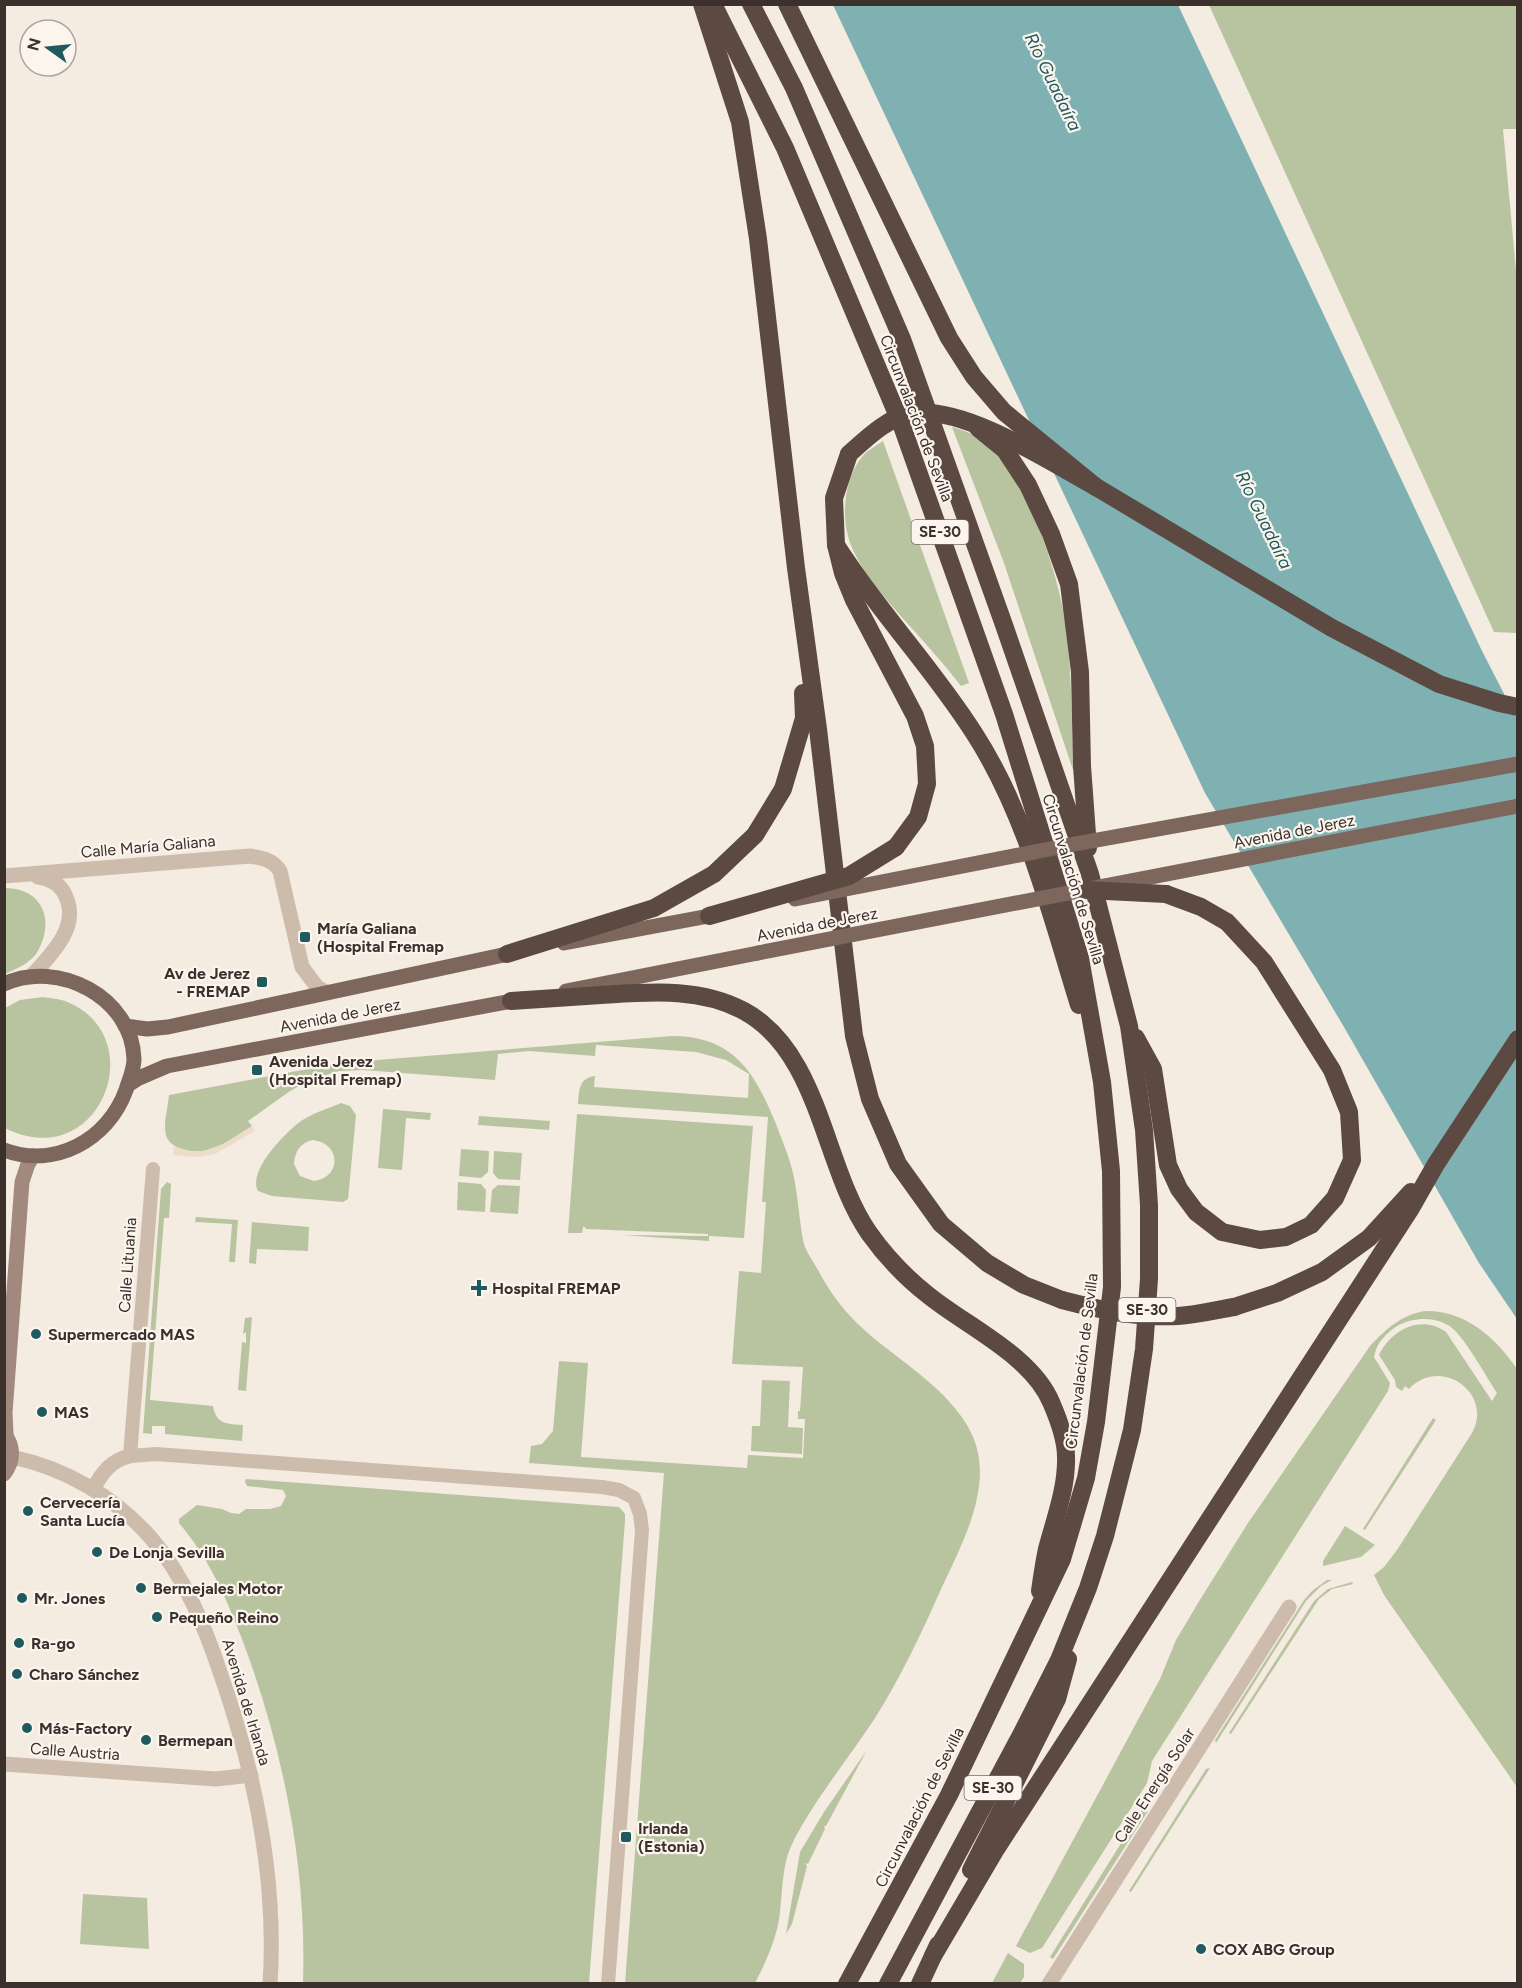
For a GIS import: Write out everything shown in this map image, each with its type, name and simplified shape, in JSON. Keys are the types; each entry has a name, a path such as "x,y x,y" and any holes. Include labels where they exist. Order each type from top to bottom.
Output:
{"highway":[{"path":"702,4 740,122 758,239 854,1036 870,1099 898,1164 941,1224 987,1263 1024,1285 1062,1300 1099,1310 1135,1316 1180,1316 1234,1307 1277,1293 1322,1272 1369,1238 1436,1164"},
{"name":"Circunvalación de Sevilla","path":"713,4 785,148 902,426 1004,714 1080,958 1102,1082 1111,1171 1112,1287 1096,1422 1086,1478 1062,1559 949,1795 847,1983"},
{"name":"Circunvalación de Sevilla","path":"751,4 794,88 902,339 1004,625 1088,882 1129,1026 1144,1130 1149,1205 1149,1279 1144,1349 1132,1430 1105,1536 1088,1588 1059,1660 888,1983"},
{"path":"787,4 949,338 974,377 1004,412 1096,487"},
{"path":"709,916 849,876 896,847 918,817 927,784 925,746 915,716 854,600 843,573 837,545 834,498 849,454 880,426 914,413 944,415 973,424 1015,442 1096,487 1332,628 1439,684 1515,705"},
{"path":"973,424 1005,450 1028,485 1051,534 1069,584 1080,672 1088,882 1166,894 1201,907 1227,922 1264,962 1332,1070 1349,1112 1352,1160 1335,1197 1311,1225 1286,1237 1260,1240 1222,1232 1196,1212 1179,1189 1168,1165 1153,1069 1129,1026"},
{"path":"837,545 858,578 956,706 975,734 1000,780 1031,854 1102,1082"},
{"path":"507,954 654,908 714,874 755,835 783,789 804,718 796,568"},
{"path":"511,1001 666,991 709,998 745,1011 772,1033 794,1060 813,1098 844,1185 859,1216 892,1264 928,1295 1013,1357 1033,1375 1050,1400 1060,1426 1066,1456 1063,1489 1046,1553 1037,1613"},
{"path":"933,1956 996,1849 1405,1218 1436,1164 1518,1039"},
{"path":"920,1983 977,1857 1057,1699 1088,1588"}],"main road":[{"name":"Avenida de Jerez","path":"125,1026 157,1029 507,954 1075,844 1518,764"},
{"name":"Avenida de Jerez","path":"128,1086 139,1078 167,1066 758,953 1088,882 1518,806"},
{"path":"4,984 31,977 55,977 87,987 107,1003 125,1026 131,1041 134,1061 128,1086 115,1113 95,1135 79,1146 66,1151 33,1156 4,1150"},
{"path":"4,1474 12,1457 11,1445 5,1434 5,1413 22,1182 33,1156"}],"street":[{"name":"Calle María Galiana","path":"4,876 250,856 264,858 275,864 280,871 302,967 317,987 326,992"},
{"name":"Calle María Galiana","path":"23,875 48,879 63,887 70,905 69,926 62,940 31,977"},
{"name":"Calle Lituania","path":"130,1456 153,1169"},
{"path":"93,1489 106,1468 120,1458 156,1454 602,1487 619,1490 634,1498 640,1514 642,1530 608,1983"},
{"name":"Avenida de Irlanda","path":"12,1457 37,1463 70,1476 93,1489 151,1538 176,1573 211,1644 251,1775 267,1870 271,1920 270,1983"},
{"name":"Calle Energía Solar","path":"1049,1983 1289,1607"},
{"name":"Calle Austria","path":"4,1764 216,1779 251,1775"}],"green space":[{"path":"1209,5 1517,5 1517,129 1503,129 1518,293 1517,633 1494,632"},
{"path":"952,427 986,443 1008,467 1031,510 1050,560 1063,608 1068,646 1073,770 1004,563"},
{"path":"883,441 969,683 961,686 877,588 858,560 849,539 845,503 850,479 863,455"},
{"path":"5,888 29,894 37,901 43,909 45,931 36,954 26,963 5,974"},
{"path":"43,997 65,1001 92,1018 107,1042 110,1069 104,1095 89,1118 67,1133 39,1138 5,1128 5,1008 20,1000"},
{"path":"672,1036 693,1038 727,1050 750,1074 760,1089 785,1148 795,1181 804,1244 809,1256 825,1283 851,1317 942,1394 955,1409 971,1432 979,1462 980,1478 977,1499 969,1524 911,1654 875,1718 801,1826 789,1851 784,1870 777,1928 769,1953 755,1983 625,1983 664,1473 529,1463 531,1446 542,1444 553,1431 559,1361 588,1363 581,1457 747,1468 748,1455 803,1458 805,1419 798,1419 798,1411 800,1411 803,1367 732,1364 739,1271 761,1273 766,1202 762,1202 768,1117 578,1104 583,1082 595,1076 594,1087 748,1098 749,1074 726,1060 696,1052 596,1045 595,1056 529,1051 498,1054 495,1080 363,1070 339,1071 311,1080 290,1091 248,1121 252,1126 219,1146 201,1151 182,1149 171,1144 165,1128 169,1095 340,1063"},
{"path":"341,1103 350,1106 356,1115 348,1199 343,1202 272,1196 258,1191 256,1183 258,1173 270,1153 286,1134 315,1113","holes":["313,1140 322,1142 333,1153 333,1167 330,1173 314,1181 300,1176 294,1164 299,1148"]},
{"path":"383,1109 431,1113 430,1120 406,1118 402,1170 378,1168"},
{"path":"577,1114 753,1126 744,1238 709,1236 709,1241 621,1235 708,1236 708,1234 586,1229 585,1227 582,1233 568,1233"},
{"path":"479,1116 550,1121 549,1130 478,1125"},
{"path":"461,1149 489,1151 488,1172 481,1178 459,1176"},
{"path":"494,1151 522,1153 520,1180 498,1179 493,1173"},
{"path":"167,1182 171,1184 169,1218 164,1218 150,1400 213,1406 214,1412 223,1422 243,1425 242,1441 165,1434 165,1426 152,1426 152,1434 143,1433 161,1189"},
{"path":"458,1182 481,1184 486,1190 485,1212 457,1210"},
{"path":"498,1185 520,1186 518,1214 490,1212 492,1190"},
{"path":"196,1217 238,1220 235,1262 229,1262 232,1224 195,1222"},
{"path":"252,1222 309,1227 308,1251 257,1249 256,1264 249,1263"},
{"path":"1425,1311 1453,1315 1478,1328 1499,1347 1517,1369 1517,1787 1384,1595 1374,1575 1384,1567 1397,1550 1472,1433 1477,1419 1476,1405 1470,1393 1461,1384 1449,1378 1435,1376 1422,1380 1409,1389 1405,1386 1402,1391 1396,1387 1395,1380 1379,1355 1384,1346 1391,1338 1408,1327 1427,1324 1436,1327 1446,1332 1492,1401 1497,1393 1469,1349 1452,1328 1440,1321 1412,1320 1395,1328 1380,1343 1374,1357 1390,1383 1388,1391 1152,1761 1147,1783 1042,1948 1030,1953 1016,1946 1160,1679 1176,1640 1248,1523 1370,1346 1394,1324"},
{"path":"252,1317 246,1391 238,1390 242,1342 246,1343 246,1332 243,1334 245,1318"},
{"path":"762,1380 790,1381 788,1427 803,1428 802,1454 751,1451 752,1426 760,1426"},
{"path":"1433,1418 1436,1420 1365,1530 1363,1529"},
{"path":"246,1479 619,1507 625,1514 589,1983 303,1983 301,1895 296,1851 280,1765 269,1722 257,1680 223,1593 199,1550 179,1523 179,1519 197,1505 239,1514 246,1509 270,1509 281,1506 286,1496 283,1490 247,1486"},
{"path":"1345,1526 1375,1545 1361,1557 1323,1566 1323,1561"},
{"path":"1327,1580 1332,1580 1321,1586 1306,1601 1216,1743 1215,1740 1304,1600"},
{"path":"1352,1582 1353,1584 1332,1589 1319,1599 1231,1734 1229,1733 1314,1601 1328,1589"},
{"path":"867,1750 824,1826 825,1829 808,1864 805,1863 807,1866 792,1924 786,1934 800,1852 824,1812"},
{"path":"1210,1768 1131,1892 1129,1891 1206,1769"},
{"path":"1143,1808 1148,1811 1053,1959 1050,1957"},
{"path":"83,1894 147,1898 149,1949 80,1944"},
{"path":"1008,1953 1024,1964 1024,1977 1020,1983 992,1983"}],"shaded area":[{"path":"252,1126 255,1131 215,1154 196,1157 173,1155 174,1146 189,1151 204,1151 223,1144"}],"water":[{"name":"Río Guadaíra","path":"833,5 1178,5 1482,651 1517,719 1517,1319 1479,1263 1344,1027 1205,793"}],"place":[{"name":"María Galiana (Hospital Fremap","path":"305,937"},
{"name":"Av de Jerez - FREMAP","path":"262,982"},
{"name":"Avenida Jerez (Hospital Fremap)","path":"257,1070"},
{"name":"Hospital FREMAP","path":"479,1288"},
{"name":"Supermercado MAS","path":"36,1334"},
{"name":"MAS","path":"42,1412"},
{"name":"Cervecería Santa Lucía","path":"28,1511"},
{"name":"De Lonja Sevilla","path":"97,1552"},
{"name":"Bermejales Motor","path":"141,1588"},
{"name":"Mr. Jones","path":"22,1598"},
{"name":"Pequeño Reino","path":"157,1617"},
{"name":"Ra-go","path":"19,1643"},
{"name":"Charo Sánchez","path":"17,1674"},
{"name":"Más-Factory","path":"27,1728"},
{"name":"Bermepan","path":"146,1740"},
{"name":"Irlanda (Estonia)","path":"626,1837"},
{"name":"COX ABG Group","path":"1201,1949"}]}
